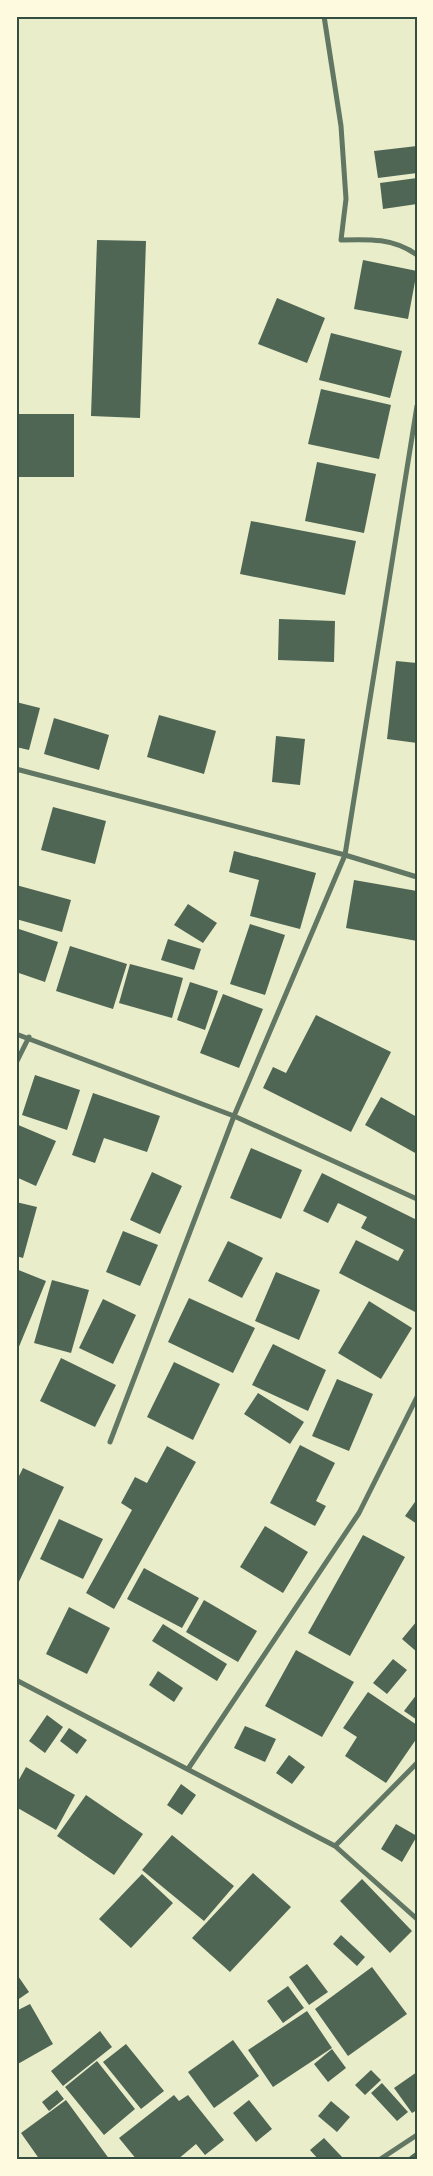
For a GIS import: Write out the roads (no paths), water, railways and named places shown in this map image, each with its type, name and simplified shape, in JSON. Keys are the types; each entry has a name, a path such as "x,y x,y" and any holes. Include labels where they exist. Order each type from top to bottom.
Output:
{"street":[{"path":"324,16 340,126 346,199 341,240 386,240 417,255"},
{"path":"110,1442 234,1116 344,855 417,406"},
{"path":"16,769 344,855 417,877"},
{"path":"16,1034 29,1037 234,1116 417,1199"},
{"path":"16,1063 29,1037"},
{"path":"188,1769 359,1513 417,1397"},
{"path":"16,1680 335,1846 417,1920"},
{"path":"335,1846 417,1763"},
{"path":"379,2160 417,2135"}]}
